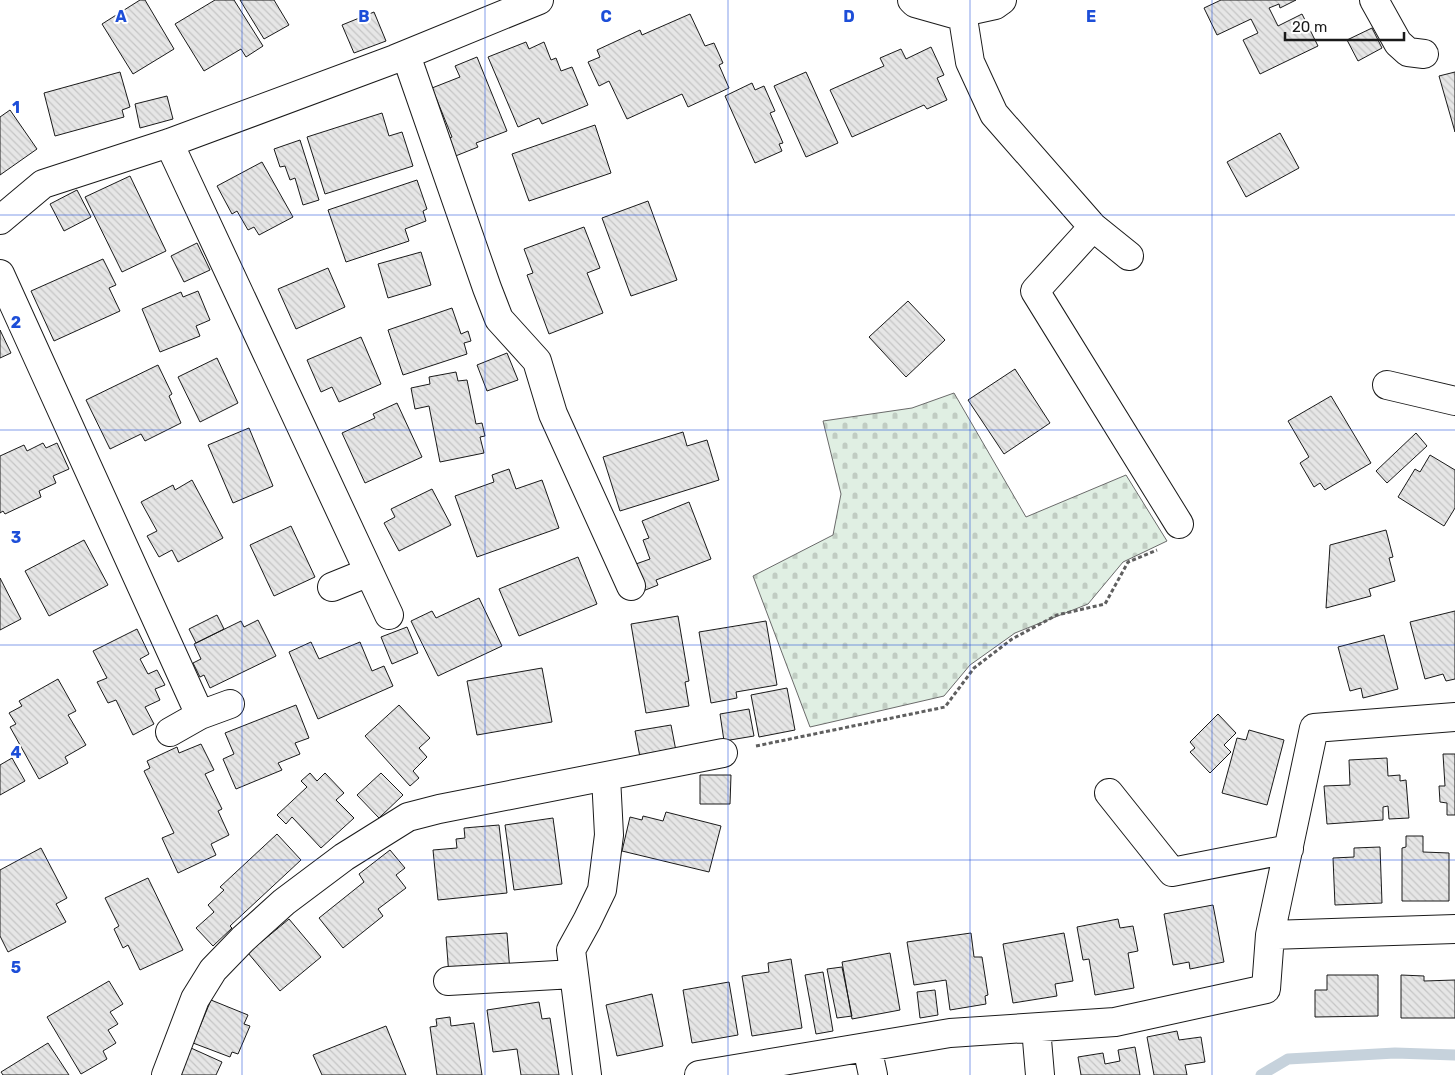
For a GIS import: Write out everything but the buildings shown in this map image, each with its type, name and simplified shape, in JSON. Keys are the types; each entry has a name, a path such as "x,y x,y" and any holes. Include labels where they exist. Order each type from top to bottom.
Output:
{"street":[{"path":"0,220 43,184 169,143 406,55 539,0"},
{"path":"912,0 954,14 995,5 1002,0"},
{"path":"1374,0 1398,43 1408,52 1424,54"},
{"path":"962,12 970,62 994,114 1093,227 1129,256"},
{"path":"406,55 487,288 500,320 537,361 553,414 632,586"},
{"path":"169,143 389,615"},
{"path":"1093,227 1035,291 1179,524"},
{"path":"0,274 200,715"},
{"path":"1387,386 1455,401"},
{"path":"332,587 369,572"},
{"path":"170,732 200,715 230,704"},
{"path":"700,1075 950,1034 1115,1022 1266,989 1270,936 1314,728 1455,717"},
{"path":"166,1075 195,999 213,970 242,939 284,902 344,857 408,817 439,809 723,753"},
{"path":"587,1075 571,950 602,890 609,835 606,777"},
{"path":"1109,793 1172,872 1289,849"},
{"path":"1270,936 1455,929"},
{"path":"448,981 574,974"},
{"path":"1036,1028 1040,1075"},
{"path":"867,1047 873,1075"}],"path":[{"path":"723,753 945,706 974,668 1012,639 1057,615 1105,604 1128,562 1164,547"}],"green space":[{"path":"954,393 1026,517 1126,475 1167,541 1123,562 1088,604 1015,633 970,665 944,696 810,727 753,576 833,535 841,494 823,421 912,408"}],"waterway":[{"path":"1261,1075 1288,1059 1395,1053 1455,1055"}]}
